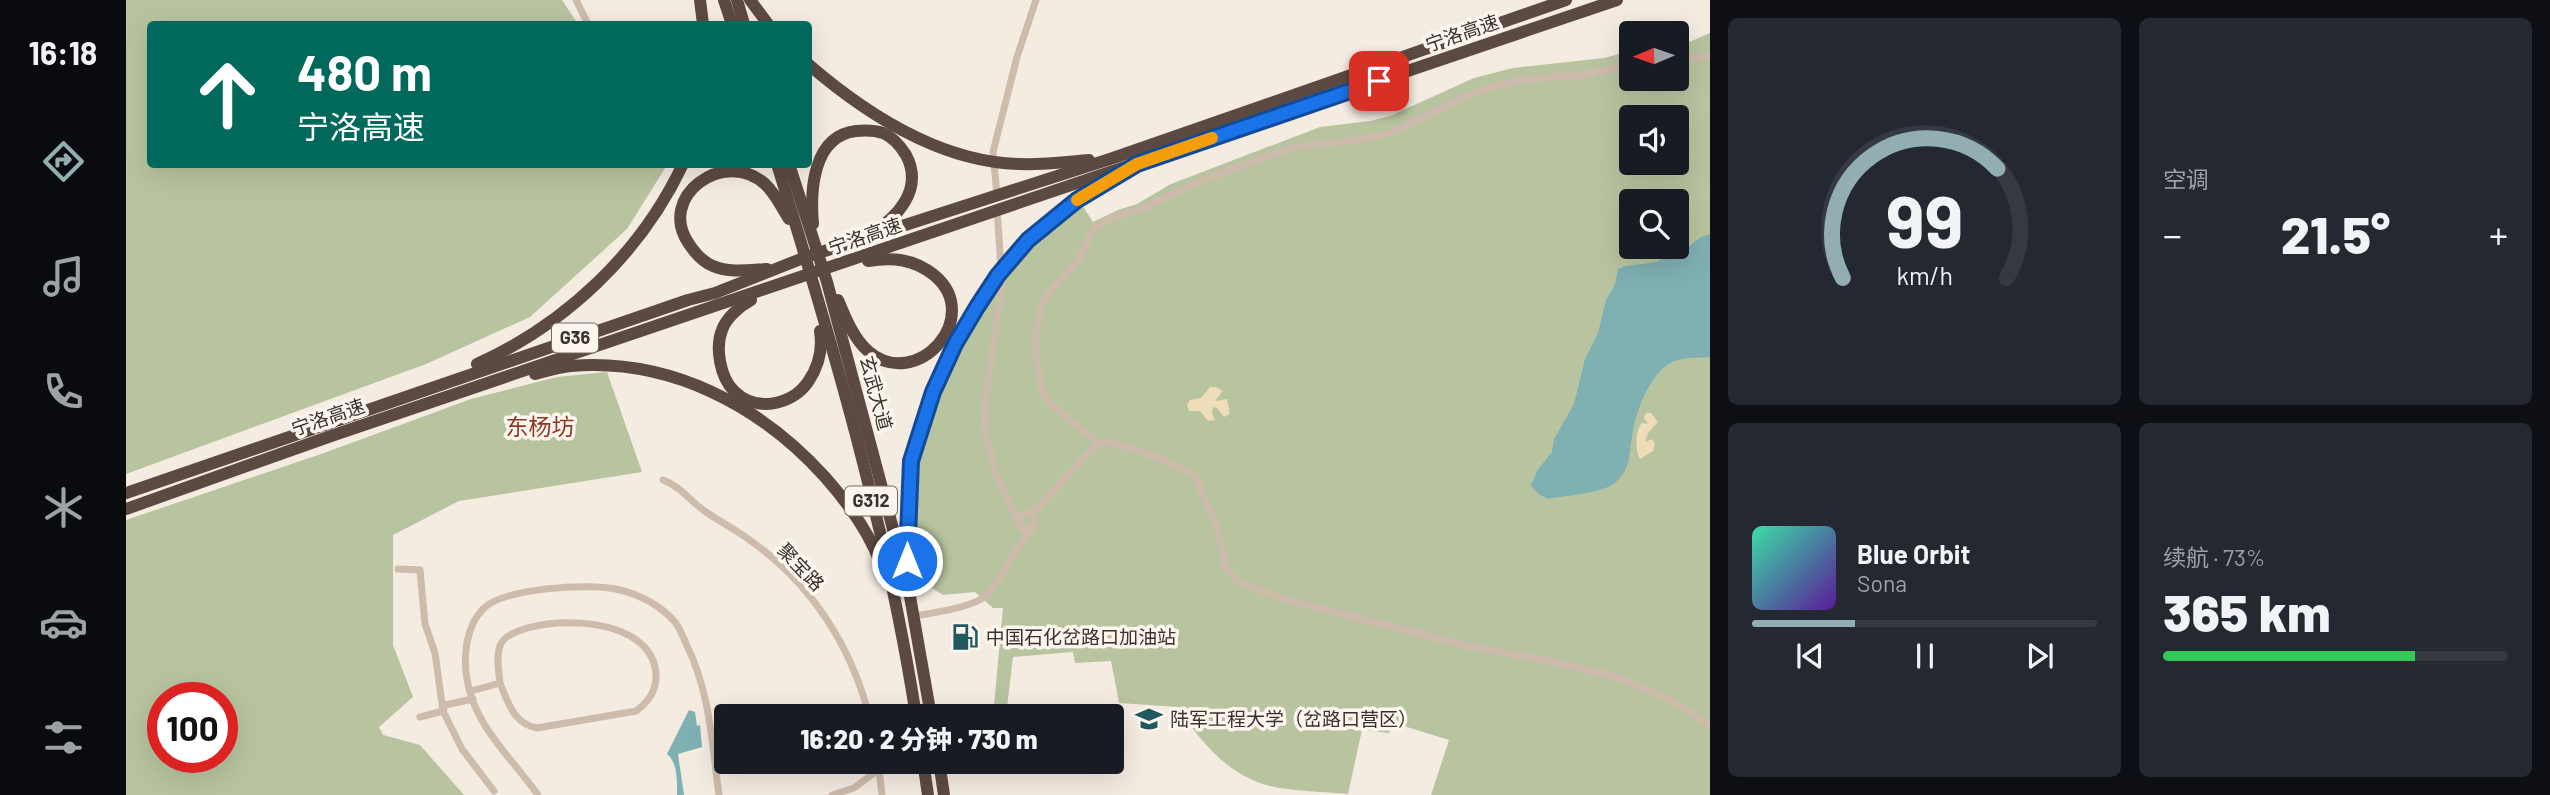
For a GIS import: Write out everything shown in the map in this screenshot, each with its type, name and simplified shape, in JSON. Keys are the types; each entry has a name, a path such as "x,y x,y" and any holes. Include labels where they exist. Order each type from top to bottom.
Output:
{"highway":[{"path":"700,0 703,21"},
{"path":"724,0 731,21"},
{"path":"737,0 743,21"},
{"path":"750,0 766,21"},
{"name":"宁洛高速","path":"126,493 715,293 850,243 1113,158 1566,0"},
{"name":"宁洛高速","path":"126,509 456,393 856,261 1104,173 1617,0"},
{"path":"812,67 867,109 938,148 1017,164 1113,158"},
{"path":"850,243 873,232 889,219 901,209 910,194 912,171 903,149 884,134 866,130 842,135 820,158 812,192 818,256 843,312 857,337 869,351 885,361 911,362 928,355 940,345 951,320 951,305 940,281 917,264 897,258 856,261"},
{"path":"908,585 908,494 911,461 933,392 955,344 1001,271 1028,240 1059,213 1137,164"},
{"path":"376,407 500,354 554,321 592,288 630,247 666,201 681,168"},
{"name":"玄武大道","path":"777,168 857,439 897,606 914,704"},
{"name":"玄武大道","path":"790,168 818,256 908,585 929,704"},
{"path":"774,270 732,270 712,266 696,254 685,239 681,219 683,202 690,189 715,173 735,170 750,174 765,184 797,231"},
{"path":"779,285 741,305 722,328 719,349 722,371 733,391 756,404 779,404 803,389 816,370 822,346 815,289"},
{"path":"456,393 570,366 652,371 678,377 713,392 753,414 788,440 842,497 877,553 897,606"},
{"path":"925,774 928,795"},
{"path":"941,774 944,795"}],"street":[{"path":"576,0 586,21"},
{"path":"1032,528 1025,530 1018,524 996,474 986,437 985,404 1002,283 993,152 1017,57 1036,0"},
{"path":"1689,58 1710,55"},
{"path":"1098,443 1043,394 1035,340 1044,299 1078,261 1088,237 1101,224 1118,215 1144,208 1195,183 1294,147 1366,139 1391,133 1467,96 1492,87 1521,80 1580,75 1619,67"},
{"path":"1017,545 1020,516 1029,514 1098,443 1106,441 1123,444 1195,476 1218,529 1226,569 1239,582 1287,600 1467,646 1615,676 1671,700 1710,725"},
{"name":"聚宝路","path":"663,480 672,483 704,511 756,544 785,569 811,597 839,638 857,676 865,704"},
{"path":"914,616 980,600 988,594 1017,545 1035,521 1029,514 1010,508"},
{"path":"398,569 420,570 425,624 435,653 443,711 462,749 494,791"},
{"path":"538,795 483,726 467,681 465,652 467,637 483,609 509,596 556,587 616,589 657,605 677,624 697,665 710,717 719,795"},
{"path":"558,622 617,628 634,637 647,651 656,668 652,695 636,711 537,728 527,726 513,712 500,683 500,644 506,636 558,622"},
{"path":"443,711 445,705 500,683"},
{"path":"420,718 443,711"},
{"path":"832,795 854,788 869,774"},
{"path":"879,774 882,795"}],"green space":[{"path":"126,0 562,0 576,21 147,21 147,168 665,168 627,229 530,317 426,364 126,474"},
{"path":"1710,33 1710,795 1431,795 1449,740 1394,723 1389,733 1362,730 1348,794 1274,787 1252,780 1226,764 1205,743 1178,707 1119,703 1111,661 1075,663 1073,652 1013,657 1007,704 994,704 1003,608 993,608 975,592 943,595 922,582 912,541 913,483 927,424 967,332 1012,264 1080,202 1093,222 1137,204 1171,184 1320,127 1390,116 1474,78 1513,68 1619,54 1619,91 1689,91 1689,42"},
{"path":"607,372 642,472 459,501 393,535 393,645 413,697 379,727 383,735 420,745 464,795 126,795 126,520 324,453 471,399 557,377"}],"sand":[{"path":"1210,387 1223,391 1215,401 1227,399 1230,414 1224,417 1213,407 1215,420 1208,421 1200,411 1189,411 1187,405 1190,400 1201,398"},
{"path":"1646,413 1651,413 1658,422 1648,433 1645,442 1652,439 1655,444 1653,451 1640,459 1637,436 1642,423 1648,424 1644,418"}],"water":[{"path":"1710,234 1710,357 1676,360 1656,375 1640,406 1627,466 1616,482 1584,494 1548,499 1540,495 1531,486 1537,471 1552,452 1554,439 1574,404 1585,359 1598,333 1606,300 1615,284 1618,269 1662,259 1689,259 1689,246"},
{"path":"689,710 695,712 697,726 700,725 702,747 678,754 684,795 677,795 675,768 667,754"}],"slow traffic":[{"path":"1077,200 1137,164 1212,138"}],"place":[{"name":"中国石化岔路口加油站","path":"965,637"},
{"name":"陆军工程大学（岔路口营区）","path":"1149,719"}],"district":[{"name":"东杨坊","path":"540,427"}],"route":[{"path":"907,561 911,461 933,392 955,344 977,307 998,275 1028,240 1077,200 1137,164 1379,81"}]}
